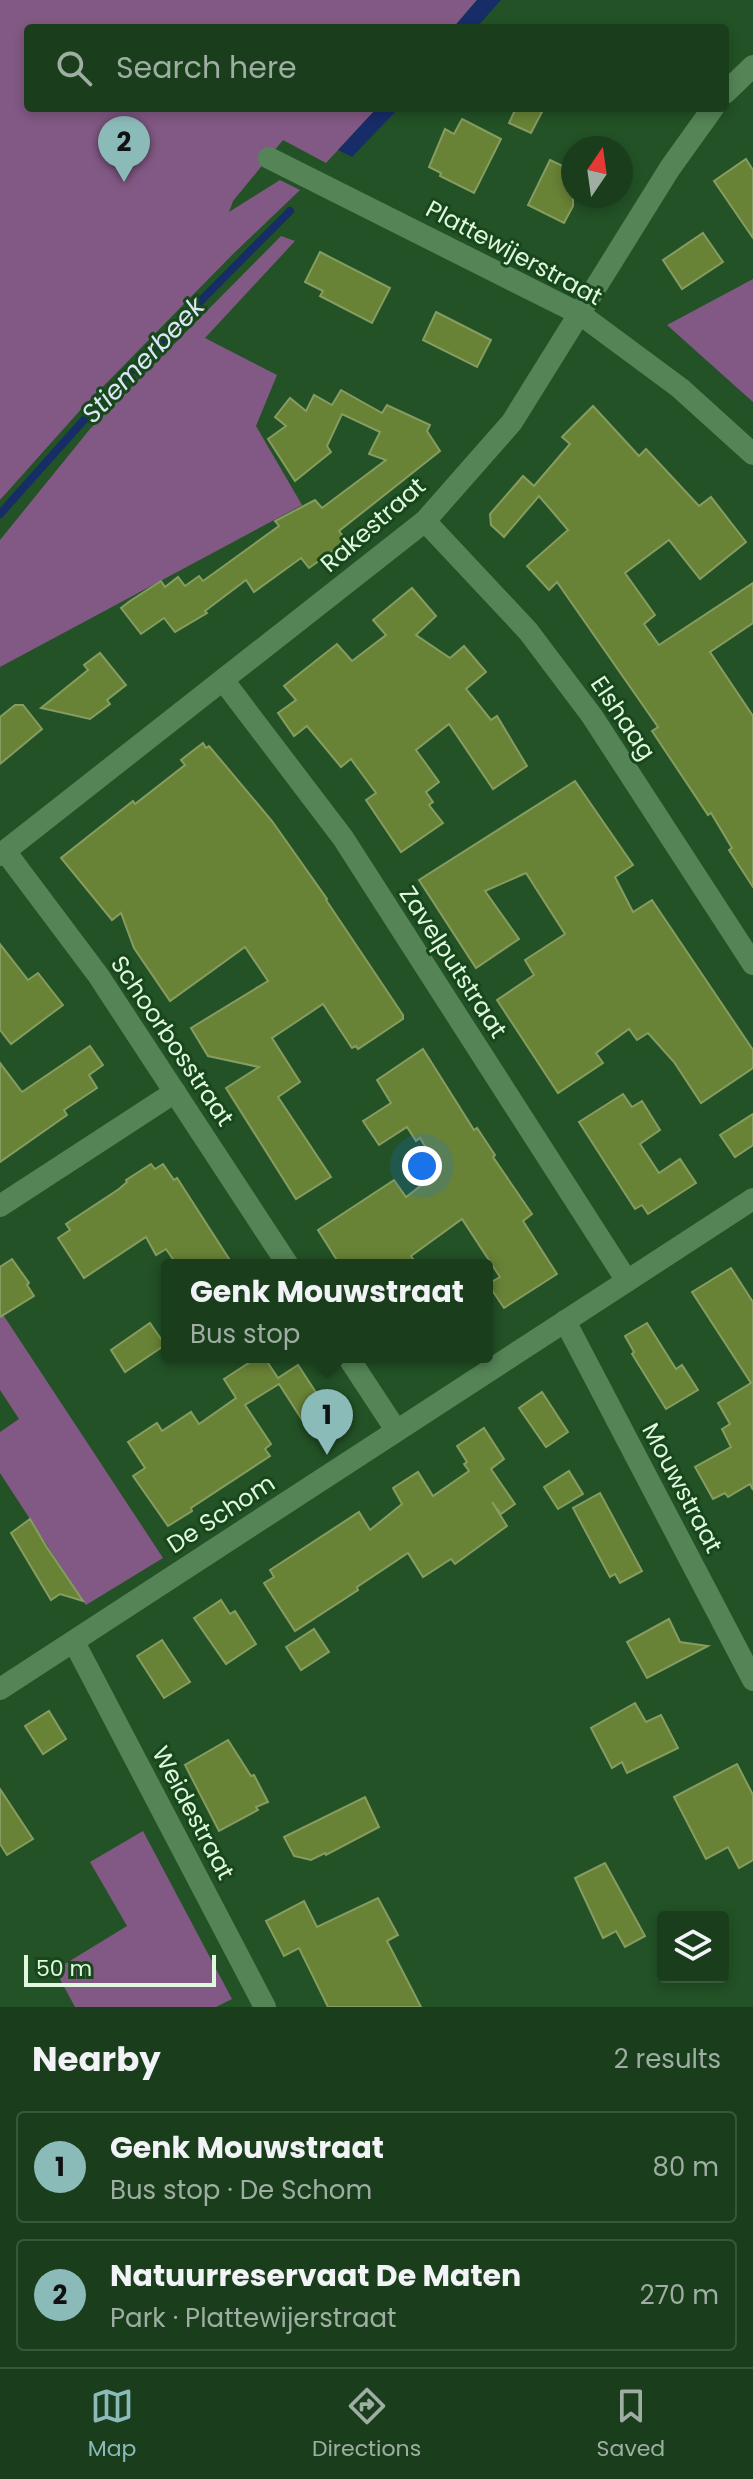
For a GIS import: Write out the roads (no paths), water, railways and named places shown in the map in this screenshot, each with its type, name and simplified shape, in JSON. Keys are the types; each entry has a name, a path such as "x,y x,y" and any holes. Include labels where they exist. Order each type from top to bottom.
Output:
{"street":[{"path":"729,89 753,66"},
{"name":"Rakestraat","path":"2,853 425,521 512,422 670,168 710,112"},
{"name":"Plattewijerstraat","path":"269,158 580,314 680,388 753,454"},
{"name":"Elshaag","path":"425,521 528,631 592,716 753,964"},
{"name":"Zavelputstraat","path":"223,680 343,838 627,1281"},
{"name":"Schoorbosstraat","path":"2,853 98,975 284,1259"},
{"path":"0,1206 175,1092"},
{"name":"De Schom","path":"0,1689 753,1199"},
{"name":"Mouwstraat","path":"565,1321 753,1680"},
{"path":"352,1363 396,1430"},
{"name":"Weidestraat","path":"74,1642 265,2007"}],"water":[{"path":"477,0 501,0 480,24 456,24"},
{"path":"373,112 395,112 352,157 338,150"}],"waterway":[{"name":"Stiemerbeek","path":"0,514 99,403 290,211"}],"place":[{"name":"Natuurreservaat De Maten","path":"124,182"},
{"name":"Genk Mouwstraat","path":"327,1455"}]}
